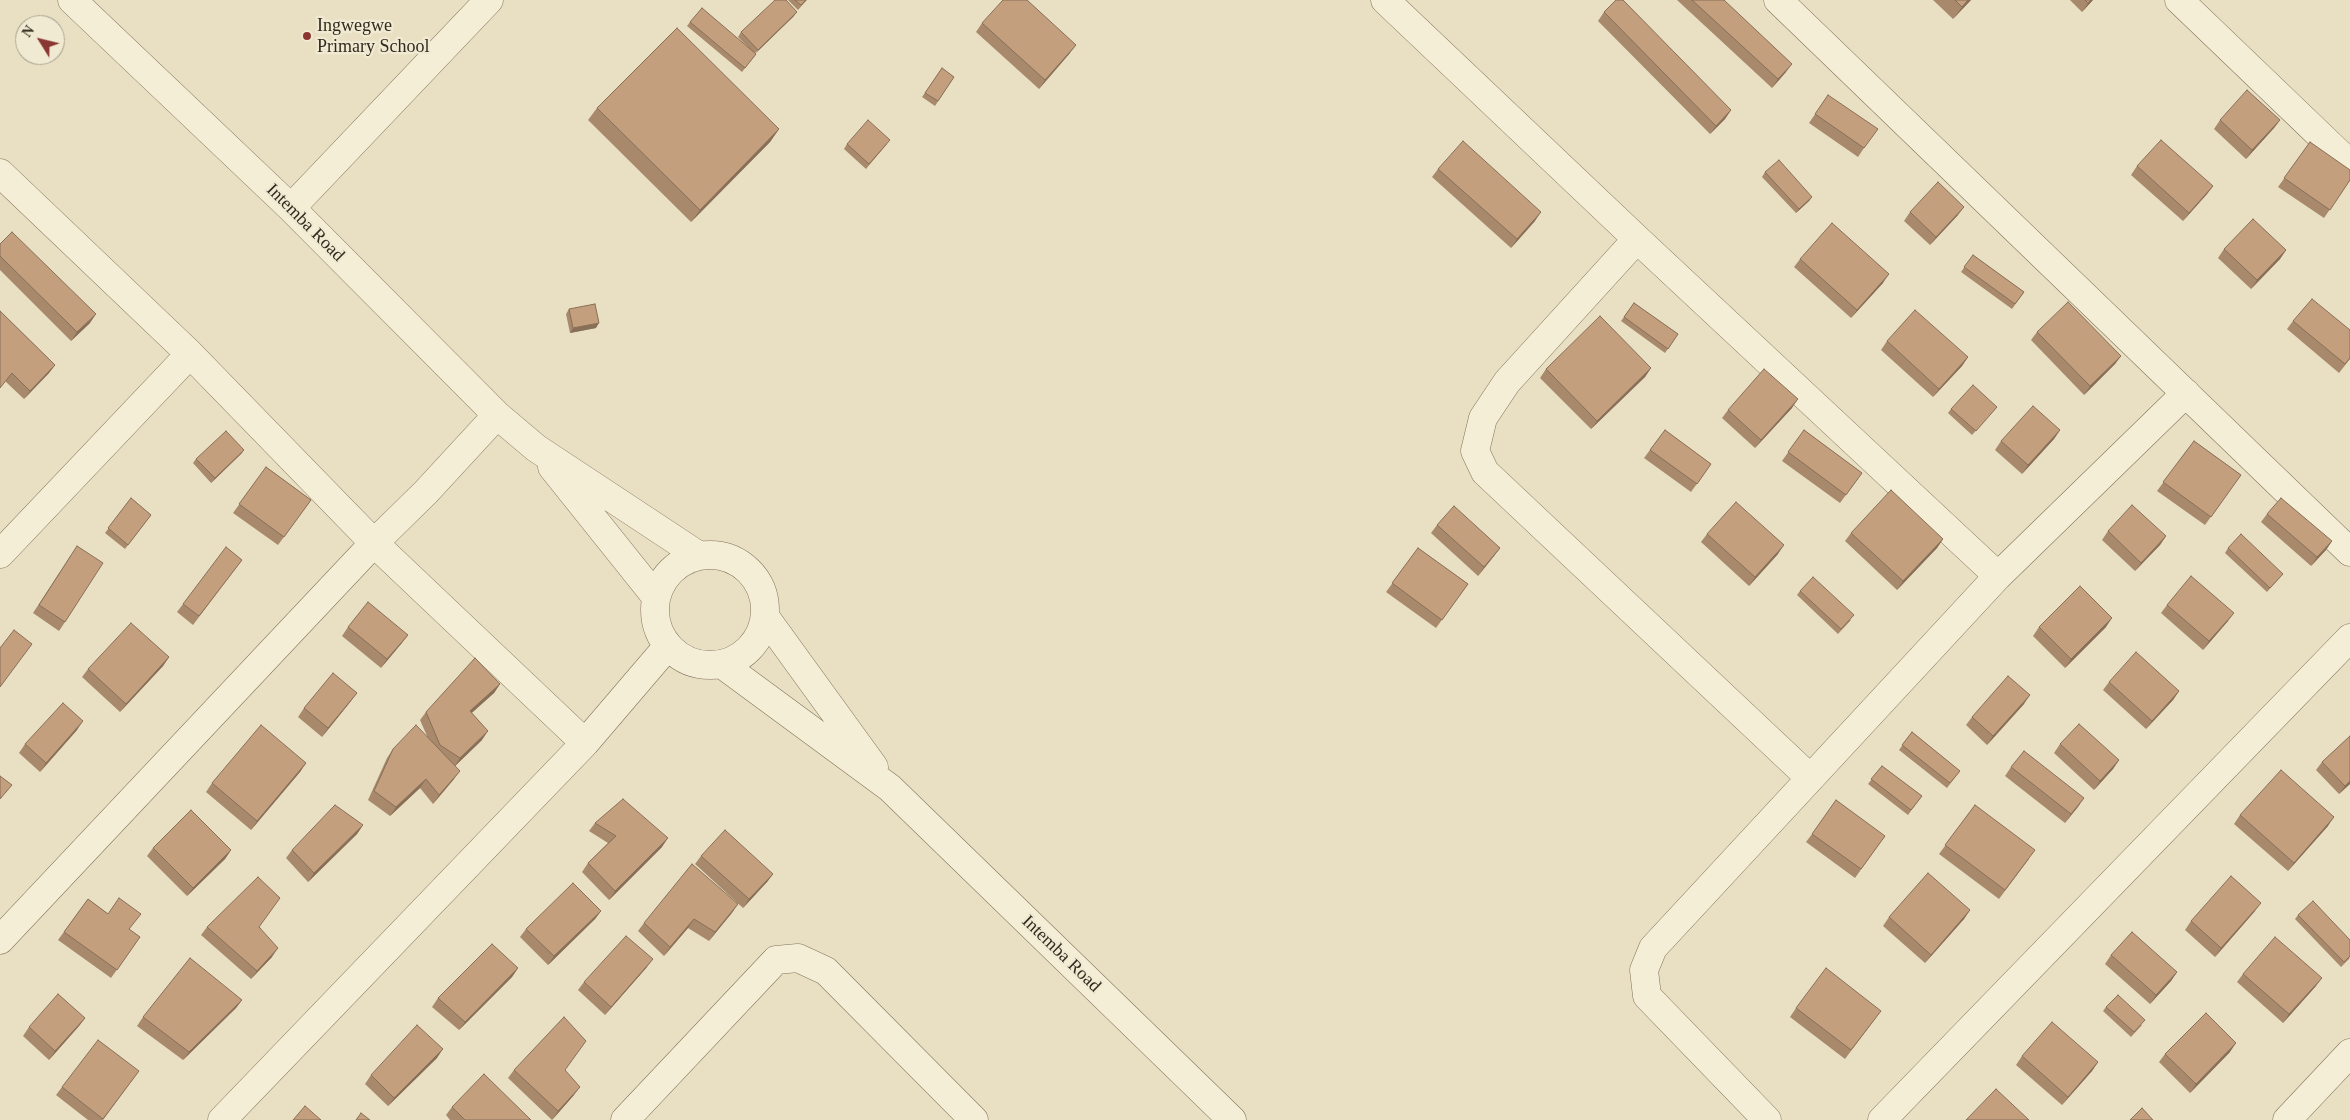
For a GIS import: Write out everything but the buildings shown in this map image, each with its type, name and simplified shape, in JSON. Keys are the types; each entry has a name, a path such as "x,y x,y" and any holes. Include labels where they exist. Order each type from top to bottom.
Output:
{"street":[{"name":"Intemba Road","path":"72,0 291,208 497,415 536,448"},
{"path":"291,208 489,0"},
{"path":"1385,0 1637,239 1998,576"},
{"path":"1778,0 2350,552"},
{"path":"2179,0 2350,164"},
{"path":"0,173 190,354 374,543 584,743"},
{"path":"1637,239 1506,382 1483,418 1476,451 1485,472 1810,778"},
{"path":"0,554 190,354"},
{"path":"1768,1120 1647,996 1644,970 1653,948 1998,576 2186,393"},
{"path":"0,940 497,415"},
{"path":"536,448 698,555 734,558 760,583 766,618 890,788"},
{"path":"536,448 656,597"},
{"path":"698,555 671,570 656,597 655,623 667,647 692,664 723,665 751,648 766,618"},
{"path":"1882,1120 2350,638"},
{"path":"222,1120 584,743 667,647"},
{"path":"723,665 890,788"},
{"name":"Intemba Road","path":"890,788 1232,1120"},
{"path":"625,1120 776,960 798,958 826,971 974,1120"},
{"path":"2287,1120 2350,1053"}],"place":[{"name":"Ingwegwe Primary School","path":"307,36"}]}
